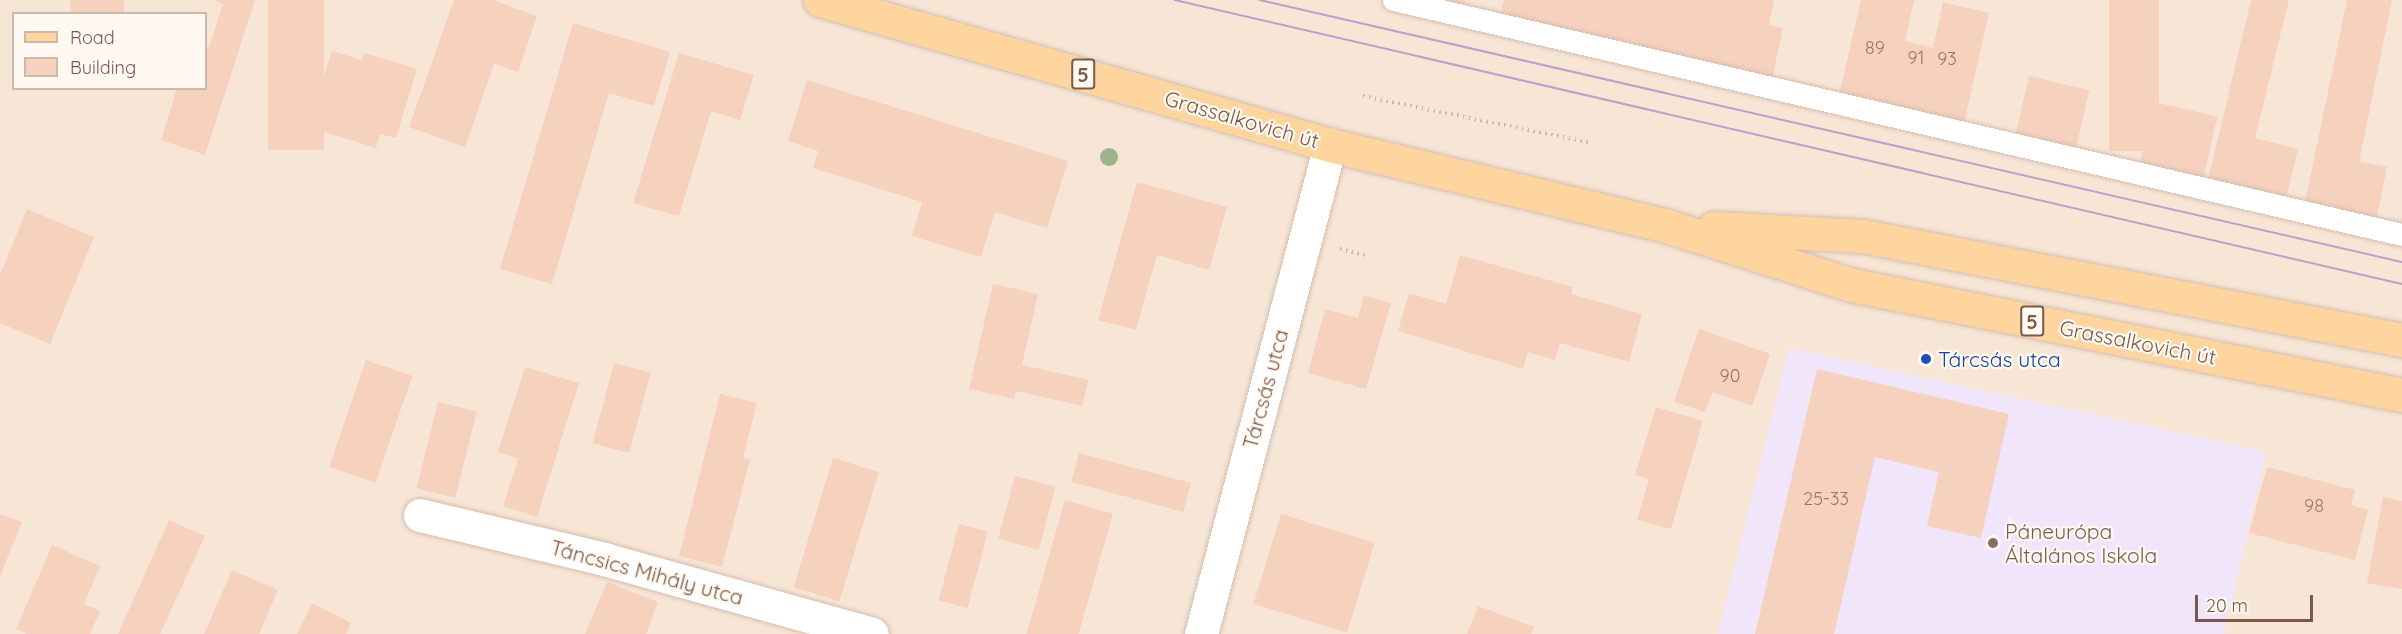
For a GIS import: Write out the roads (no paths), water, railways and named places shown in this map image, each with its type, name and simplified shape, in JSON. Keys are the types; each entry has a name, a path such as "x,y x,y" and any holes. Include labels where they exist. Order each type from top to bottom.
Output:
{"main road":[{"name":"Grassalkovich út","path":"820,0 1330,145 1667,226 1852,285 2402,394"},
{"name":"Grassalkovich út","path":"1667,226 1863,236 2402,340"}],"street":[{"name":"Tárcsás utca","path":"1202,634 1330,145"},
{"name":"Táncsics Mihály utca","path":"420,515 604,559 872,634"}],"lane":[{"path":"1394,0 2402,235"}],"tram line":[{"path":"1175,0 2402,284"},
{"path":"1260,0 2402,262"}],"place":[{"name":"Tárcsás utca","path":"1926,359"},
{"name":"Páneurópa Általános Iskola","path":"1993,543"}]}
